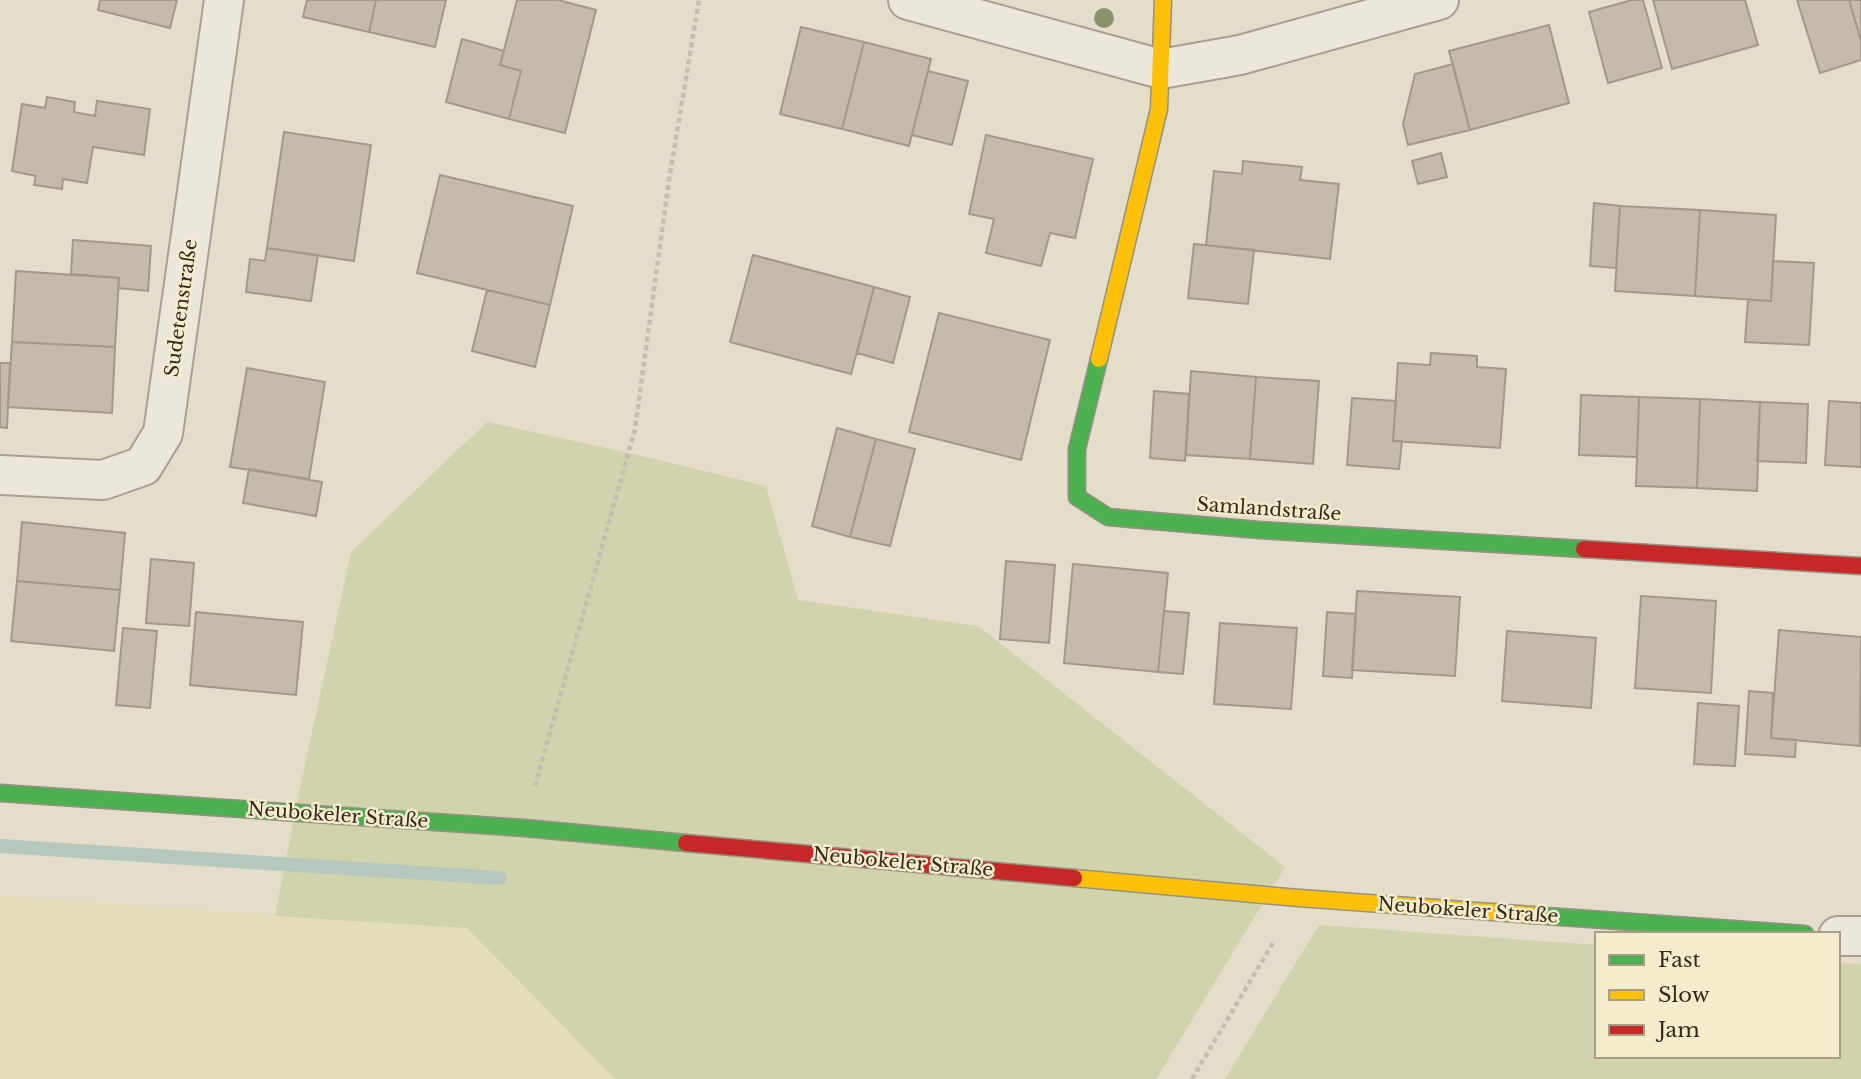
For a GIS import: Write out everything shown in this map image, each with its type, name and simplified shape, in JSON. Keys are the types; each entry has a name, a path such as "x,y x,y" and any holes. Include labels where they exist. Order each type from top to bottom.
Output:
{"street":[{"name":"Sudetenstraße","path":"0,474 103,480 143,466 163,433 224,0"},
{"path":"908,0 1161,69 1240,55 1439,0"},
{"path":"1161,69 1163,0"},
{"name":"Samlandstraße","path":"1161,69 1159,109 1077,449 1077,497 1108,517 1259,530 1861,566"},
{"name":"Neubokeler Straße","path":"0,793 524,828 1299,898 1777,932"},
{"path":"1840,936 1861,936"}],"path":[{"path":"524,828 635,429 669,180 699,0"},
{"path":"1192,1079 1299,898"}],"shaded area":[{"path":"0,896 467,928 615,1079 0,1079"}],"green space":[{"path":"487,422 766,486 798,600 978,626 1285,867 1156,1079 615,1079 467,928 275,916 351,552"},
{"path":"1319,925 1595,945 1595,1058 1840,1058 1840,963 1861,964 1861,1079 1225,1079"}],"building":[{"path":"100,0 177,0 170,28 98,10"},
{"path":"307,0 376,0 369,32 303,17"},
{"path":"376,0 446,0 435,47 369,32"},
{"path":"517,0 558,0 596,10 565,133 509,119 521,71 500,65"},
{"path":"1632,0 1643,0 1662,68 1608,83 1589,12"},
{"path":"1653,0 1745,0 1758,45 1672,69"},
{"path":"1797,0 1849,0 1861,41 1861,60 1820,73"},
{"path":"1849,0 1861,0 1861,41"},
{"path":"1549,25 1569,103 1470,130 1449,51"},
{"path":"801,27 864,42 842,129 780,114"},
{"path":"462,39 504,51 500,65 521,71 509,119 446,102"},
{"path":"864,42 931,59 909,146 842,129"},
{"path":"1453,64 1470,130 1408,145 1403,124 1415,74"},
{"path":"928,71 968,81 952,145 912,135"},
{"path":"47,97 75,102 74,112 95,116 97,101 150,109 144,155 93,147 87,183 63,179 62,189 34,185 36,176 12,171 22,104 45,108"},
{"path":"284,132 371,145 354,261 267,248"},
{"path":"986,135 1093,159 1075,238 1050,233 1041,266 986,253 994,219 969,214"},
{"path":"1441,153 1447,177 1418,184 1412,161"},
{"path":"1243,161 1302,167 1300,180 1339,184 1330,259 1206,245 1214,171 1242,174"},
{"path":"440,175 573,206 550,305 417,273"},
{"path":"1594,203 1620,206 1616,268 1590,266"},
{"path":"1620,206 1700,210 1695,296 1615,291"},
{"path":"1700,210 1776,215 1771,301 1695,296"},
{"path":"73,240 151,246 148,291 118,288 119,278 71,274"},
{"path":"1194,244 1254,250 1248,304 1188,298"},
{"path":"267,248 318,255 311,301 246,292 250,259 265,261"},
{"path":"753,255 874,287 851,374 730,342"},
{"path":"1773,261 1814,263 1809,345 1745,342 1748,300 1771,301"},
{"path":"16,271 119,278 115,347 12,342"},
{"path":"874,287 910,297 893,363 857,353"},
{"path":"487,290 550,305 535,367 472,351"},
{"path":"939,313 1050,340 1021,460 909,432"},
{"path":"12,342 115,347 112,413 8,407"},
{"path":"1431,353 1477,356 1477,367 1506,369 1500,448 1393,441 1398,363 1430,365"},
{"path":"0,363 10,363 7,428 0,427"},
{"path":"247,368 325,382 309,479 230,467"},
{"path":"1191,371 1256,377 1250,459 1186,455"},
{"path":"1256,377 1319,381 1313,464 1250,459"},
{"path":"1154,391 1189,394 1185,461 1150,458"},
{"path":"1581,395 1639,397 1637,457 1579,455"},
{"path":"1639,397 1700,399 1697,488 1636,486"},
{"path":"1352,398 1396,401 1393,441 1402,441 1399,469 1347,465"},
{"path":"1700,399 1760,402 1757,491 1697,488"},
{"path":"1829,401 1861,403 1861,467 1825,465"},
{"path":"1760,402 1808,404 1806,463 1757,461"},
{"path":"837,428 876,439 850,537 812,526"},
{"path":"876,439 915,449 890,546 850,537"},
{"path":"249,469 322,482 316,516 243,503"},
{"path":"22,522 125,533 120,590 17,581"},
{"path":"151,559 194,563 189,626 146,623"},
{"path":"1006,561 1055,565 1049,643 1000,639"},
{"path":"1073,564 1168,573 1158,672 1064,663"},
{"path":"17,581 120,590 114,651 11,641"},
{"path":"1357,591 1460,597 1455,676 1352,670"},
{"path":"1641,596 1716,601 1711,693 1635,688"},
{"path":"1164,611 1189,613 1183,674 1158,672"},
{"path":"196,612 303,622 296,695 190,685"},
{"path":"1327,612 1356,614 1352,678 1323,676"},
{"path":"1220,623 1297,628 1291,709 1214,704"},
{"path":"123,628 157,631 150,708 116,705"},
{"path":"1779,630 1861,637 1860,746 1771,738"},
{"path":"1507,631 1596,638 1591,708 1502,701"},
{"path":"1749,691 1773,693 1771,738 1796,740 1795,757 1745,754"},
{"path":"1698,703 1739,706 1735,766 1694,764"}],"waterway":[{"path":"0,846 500,878"}],"traffic: fast":[{"path":"1099,359 1077,449 1077,497 1108,517 1259,530 1584,549"},
{"path":"0,793 524,828 686,843"},
{"path":"1532,915 1776,932"}],"traffic: slow":[{"path":"1099,359 1159,109 1163,0"},
{"path":"1074,878 1532,915"}],"traffic: jam":[{"path":"1584,549 1861,566"},
{"path":"686,843 1074,878"}]}
